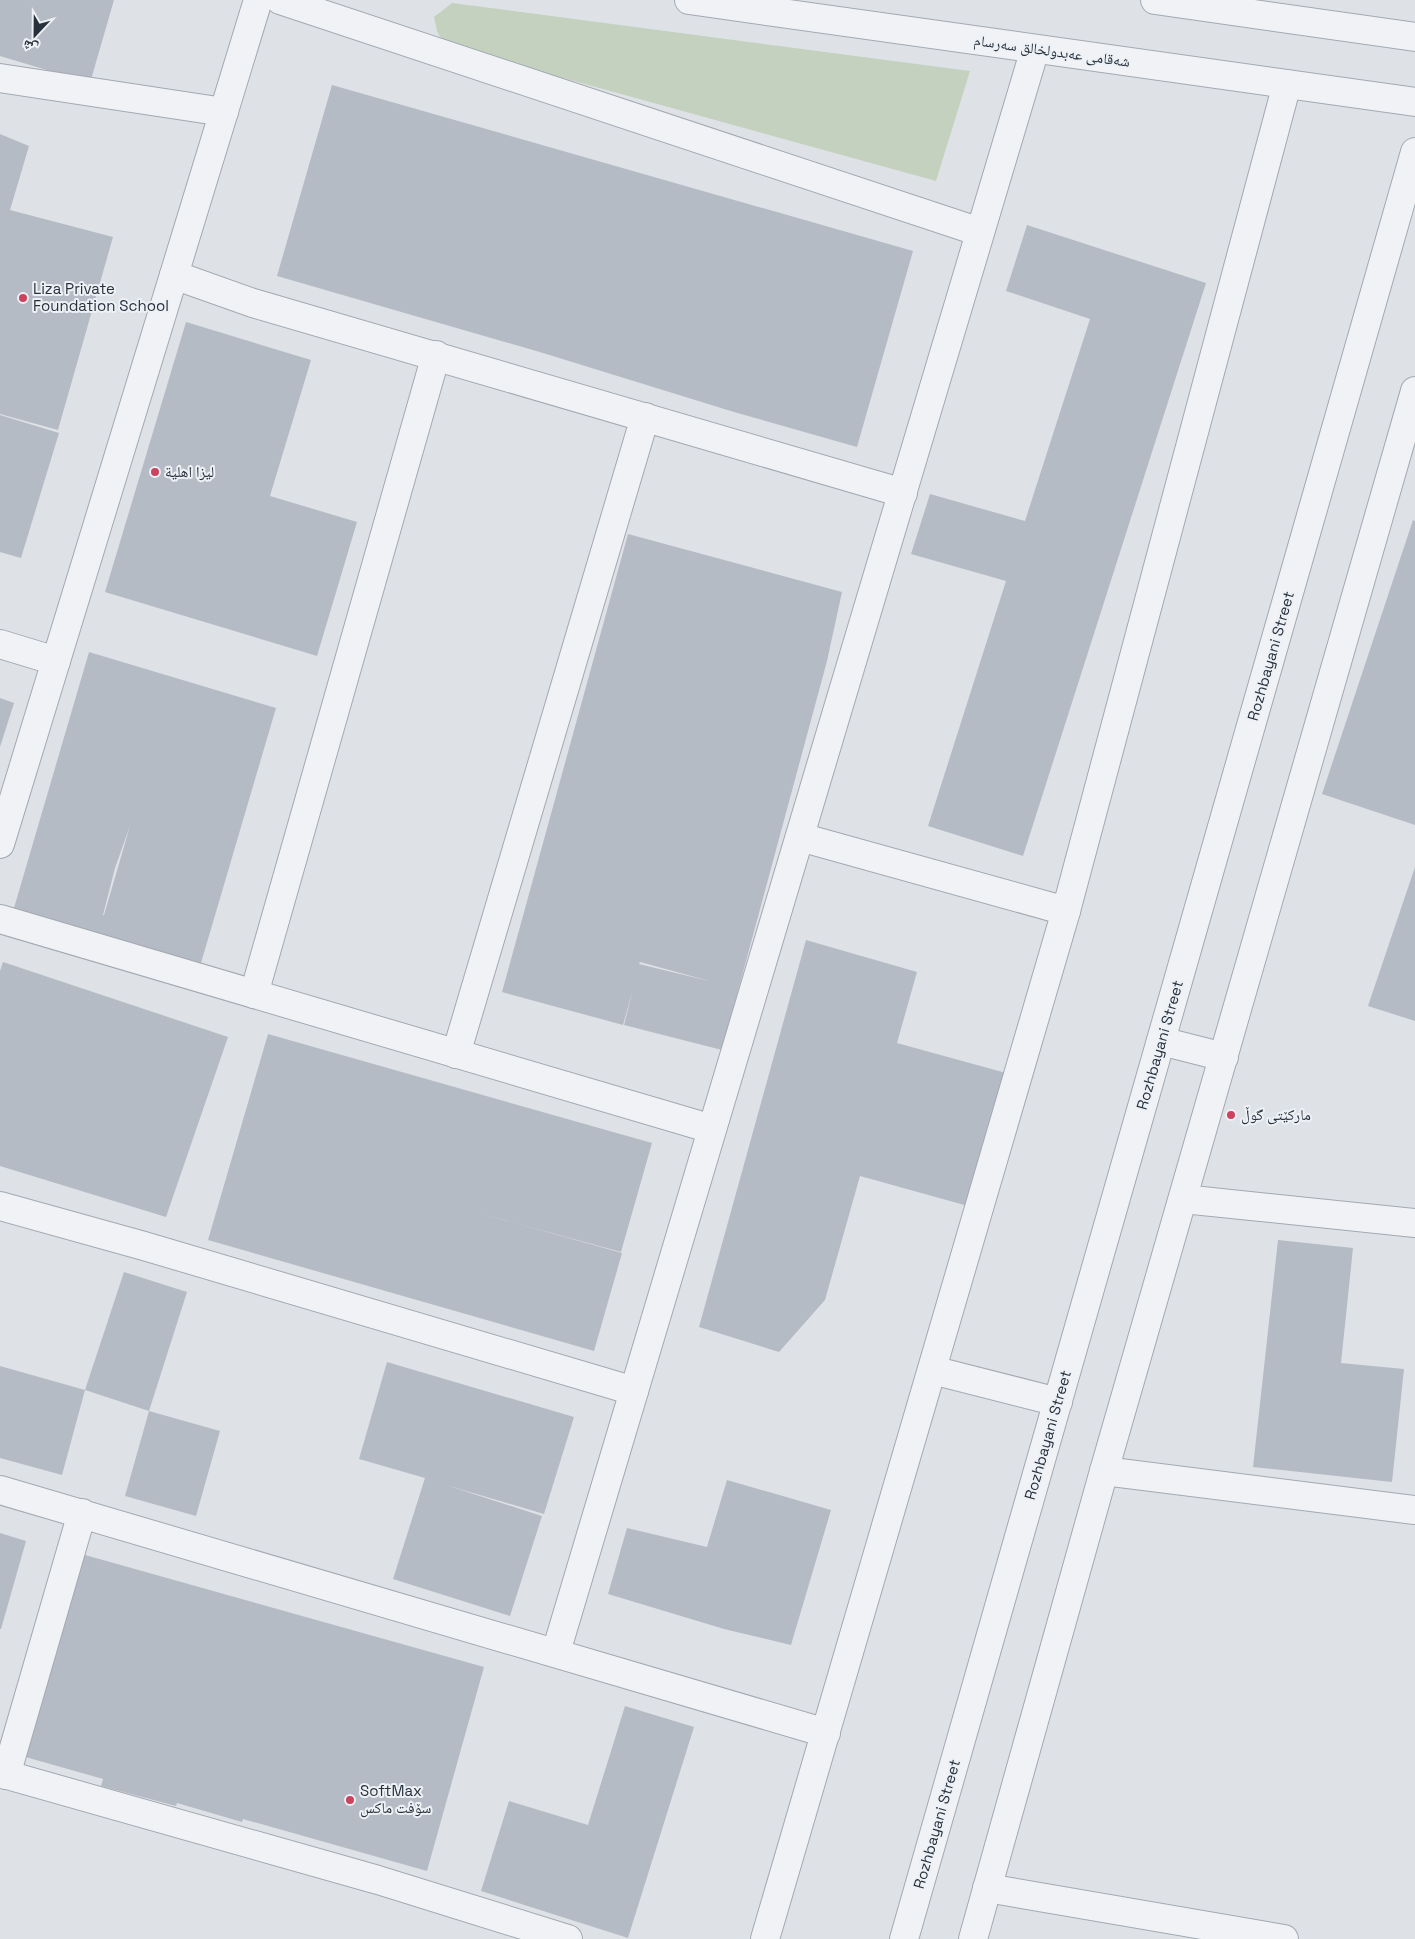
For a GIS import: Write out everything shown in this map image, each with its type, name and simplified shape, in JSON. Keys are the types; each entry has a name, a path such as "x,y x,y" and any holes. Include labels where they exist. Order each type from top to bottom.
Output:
{"street":[{"path":"0,844 258,0"},
{"path":"280,0 980,232"},
{"name":"شەقامی عەبدولخالق سەرسام","path":"689,0 1415,102"},
{"path":"1155,0 1415,37"},
{"path":"556,1652 1035,48"},
{"path":"0,78 224,112"},
{"path":"765,1939 1066,911 1287,84"},
{"name":"Rozhbayani Street","path":"904,1939 1415,152"},
{"path":"174,276 253,303 903,493"},
{"path":"254,994 436,355"},
{"path":"973,1939 1104,1471 1414,398"},
{"path":"456,1054 646,417"},
{"path":"0,644 56,661"},
{"path":"800,837 1066,911"},
{"path":"0,919 712,1129"},
{"path":"1161,1040 1224,1057"},
{"path":"1183,1198 1415,1223"},
{"path":"0,1206 144,1246 634,1391"},
{"path":"932,1370 1058,1402"},
{"path":"1104,1471 1415,1510"},
{"path":"0,1490 556,1652 826,1733"},
{"path":"82,1514 3,1774 378,1880 568,1939"},
{"path":"987,1888 1284,1939"}],"green space":[{"path":"452,3 970,71 936,181 444,45 437,31 434,17"}],"building":[{"path":"0,0 114,0 90,83 0,56"},
{"path":"332,85 913,251 857,447 277,276"},
{"path":"0,134 29,146 10,210 113,237 58,430 0,414"},
{"path":"1027,225 1206,283 1023,856 928,826 1006,581 911,554 930,494 1025,521 1090,319 1006,291"},
{"path":"186,322 311,360 270,496 357,522 317,656 105,592"},
{"path":"0,415 59,433 21,558 0,552"},
{"path":"1413,520 1415,521 1415,825 1322,794"},
{"path":"628,534 842,592 827,661 722,1050 624,1025 633,989 623,1025 502,992","holes":["640,962 713,982 639,964"]},
{"path":"89,652 276,708 201,963 14,908","holes":["130,826 104,915 115,868"]},
{"path":"0,698 14,703 0,747"},
{"path":"1415,867 1415,1021 1368,1006"},
{"path":"806,940 917,972 897,1043 1006,1073 983,1143 968,1206 860,1176 825,1300 779,1352 699,1327"},
{"path":"3,962 228,1037 166,1217 0,1166 0,971"},
{"path":"268,1034 652,1143 621,1252 479,1213 622,1253 594,1351 208,1240"},
{"path":"1278,1240 1353,1248 1341,1363 1404,1369 1392,1482 1253,1467"},
{"path":"124,1272 187,1292 149,1411 85,1390"},
{"path":"387,1362 574,1417 544,1514 446,1485 542,1516 510,1616 393,1579 425,1478 359,1459"},
{"path":"0,1366 85,1390 62,1475 0,1458"},
{"path":"149,1411 220,1431 196,1516 125,1496"},
{"path":"727,1480 831,1510 791,1645 724,1629 608,1594 627,1528 707,1547"},
{"path":"0,1533 26,1541 1,1629 0,1629"},
{"path":"78,1553 484,1667 427,1871 243,1819 242,1822 177,1803 176,1806 101,1786 103,1779 22,1756"},
{"path":"625,1706 694,1727 628,1938 481,1891 509,1801 588,1825"}],"place":[{"name":"Liza Private Foundation School","path":"23,298"},
{"name":"ليزا اهلية","path":"155,472"},
{"name":"مارکێتی گوڵ","path":"1231,1115"},
{"name":"SoftMax سۆفت ماکس","path":"350,1800"}]}
